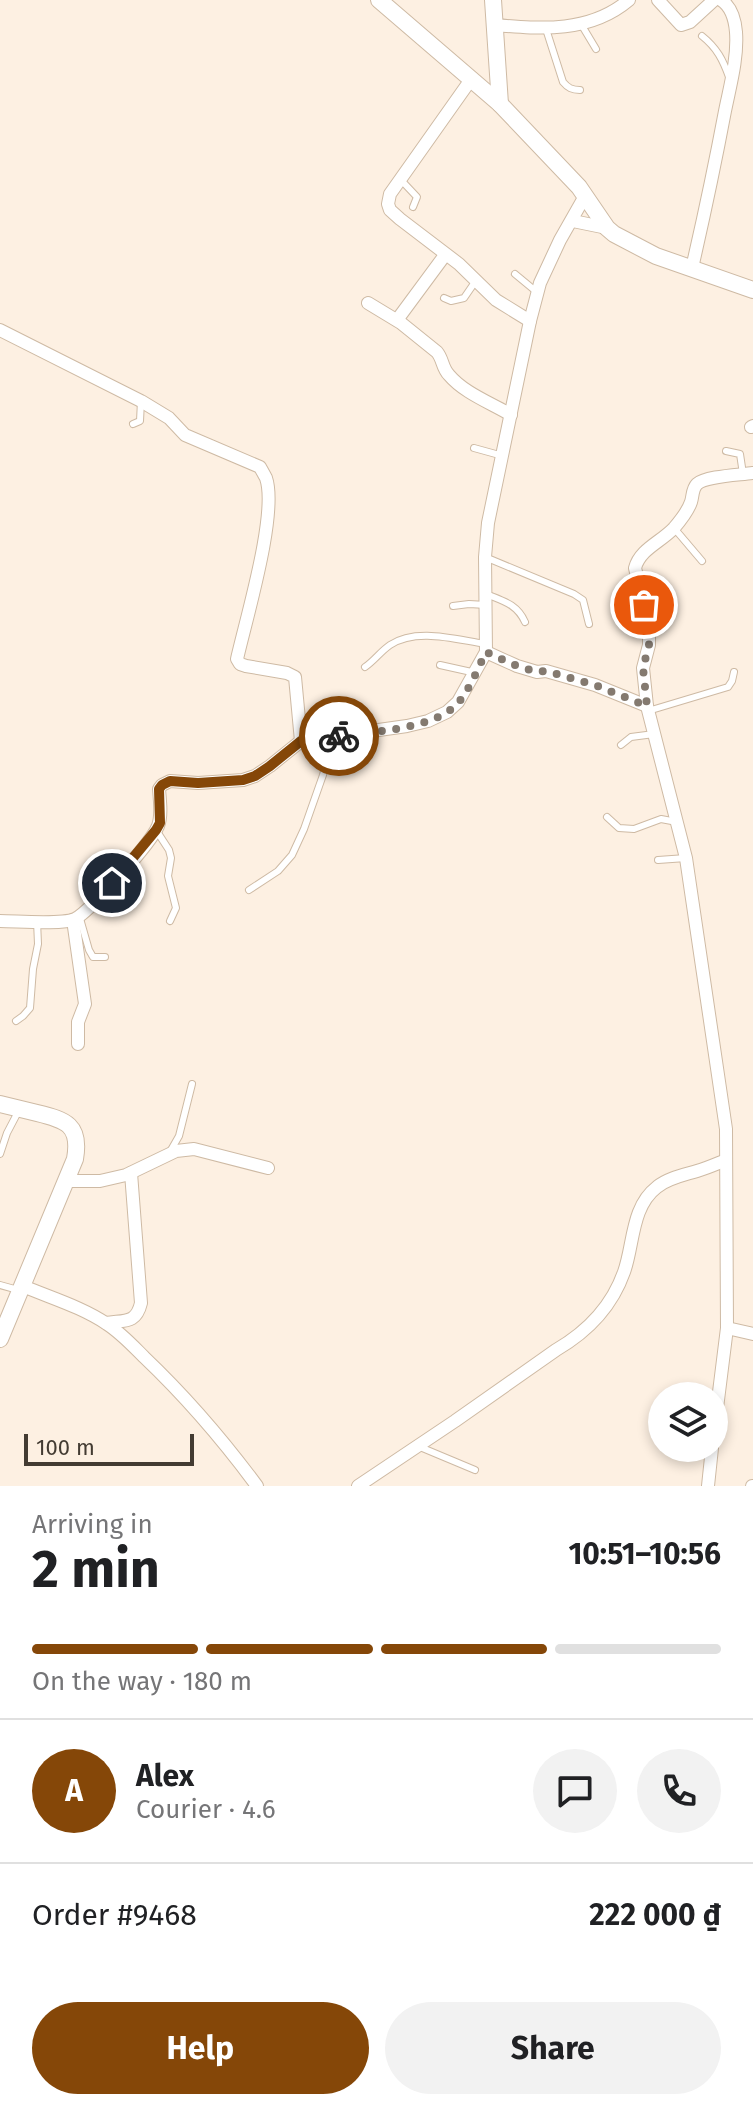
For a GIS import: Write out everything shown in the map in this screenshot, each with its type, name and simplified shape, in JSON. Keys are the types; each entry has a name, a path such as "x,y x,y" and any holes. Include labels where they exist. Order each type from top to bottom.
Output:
{"street":[{"path":"379,0 500,104 579,187 607,228 646,251 753,290"},
{"path":"493,0 500,104"},
{"path":"495,25 546,29 581,24 599,19 629,0"},
{"path":"658,0 681,25 690,22 714,0"},
{"path":"692,268 708,202 735,56 736,31 731,10 721,0"},
{"path":"499,69 475,81 390,194 388,204 390,210 459,264 496,300 530,321"},
{"path":"0,921 76,918 92,906 156,830 160,823 159,789 170,781 243,780 270,766 301,741 428,721 447,712 458,702 476,673 486,648 485,557 488,523 530,321 549,262 585,196"},
{"path":"573,221 607,228"},
{"path":"397,320 445,255"},
{"path":"368,303 397,320 437,352 444,369 457,383 511,415"},
{"path":"0,330 141,401 169,418 185,435 260,467 265,477 268,509 237,659 246,666 295,677 301,741"},
{"path":"720,1382 727,1328 726,1129 686,858 647,708 643,668 649,645 649,626 635,568 643,553 674,528 690,504 697,485 748,474"},
{"path":"486,648 517,666 595,685 647,708"},
{"path":"76,918 85,1004 78,1022 78,1044"},
{"path":"0,1104 61,1119 71,1126 77,1146 75,1159 0,1339"},
{"path":"66,1181 100,1181 131,1173 176,1151 194,1149 268,1168"},
{"path":"358,1486 573,1340 600,1315 617,1289 635,1221 655,1188 726,1160"},
{"path":"106,1323 133,1319 139,1313 141,1303 131,1173"},
{"path":"22,1289 73,1307 106,1323 121,1335 211,1427 257,1486"},
{"path":"727,1328 753,1334"},
{"path":"708,1486 711,1462"}],"lane":[{"path":"581,24 596,49"},
{"path":"546,29 563,82 574,90 580,90"},
{"path":"702,36 713,44 722,57 731,81"},
{"path":"401,180 417,197 413,207"},
{"path":"515,274 538,293"},
{"path":"444,298 457,301 464,298 475,282"},
{"path":"133,424 140,421 141,401"},
{"path":"474,448 503,456"},
{"path":"726,451 740,454 748,474"},
{"path":"674,528 702,561"},
{"path":"485,557 574,594 583,600 589,624"},
{"path":"453,606 486,600 513,605 521,612 525,622"},
{"path":"365,667 391,645 409,637 425,636 486,648"},
{"path":"440,665 476,673"},
{"path":"647,708 728,687 734,672"},
{"path":"621,745 631,737 654,734"},
{"path":"249,890 278,871 292,855 323,775 333,736"},
{"path":"607,817 619,828 634,829 661,819 677,822"},
{"path":"156,830 171,858 168,876 176,908 170,921"},
{"path":"658,860 686,858"},
{"path":"76,918 93,957 105,957"},
{"path":"16,1021 30,1008 38,944 37,921"},
{"path":"166,1156 179,1136 192,1084"},
{"path":"0,1154 20,1109"},
{"path":"0,1285 22,1289"},
{"path":"417,1446 475,1470"}],"way so far":[{"path":"339,736 407,726 447,712 471,682 486,652 517,666 595,685 647,706 643,668 649,645 649,626 644,605"}],"route":[{"path":"112,883 152,837 160,823 159,789 162,785 170,781 243,780 270,766 301,741 339,736"}]}
